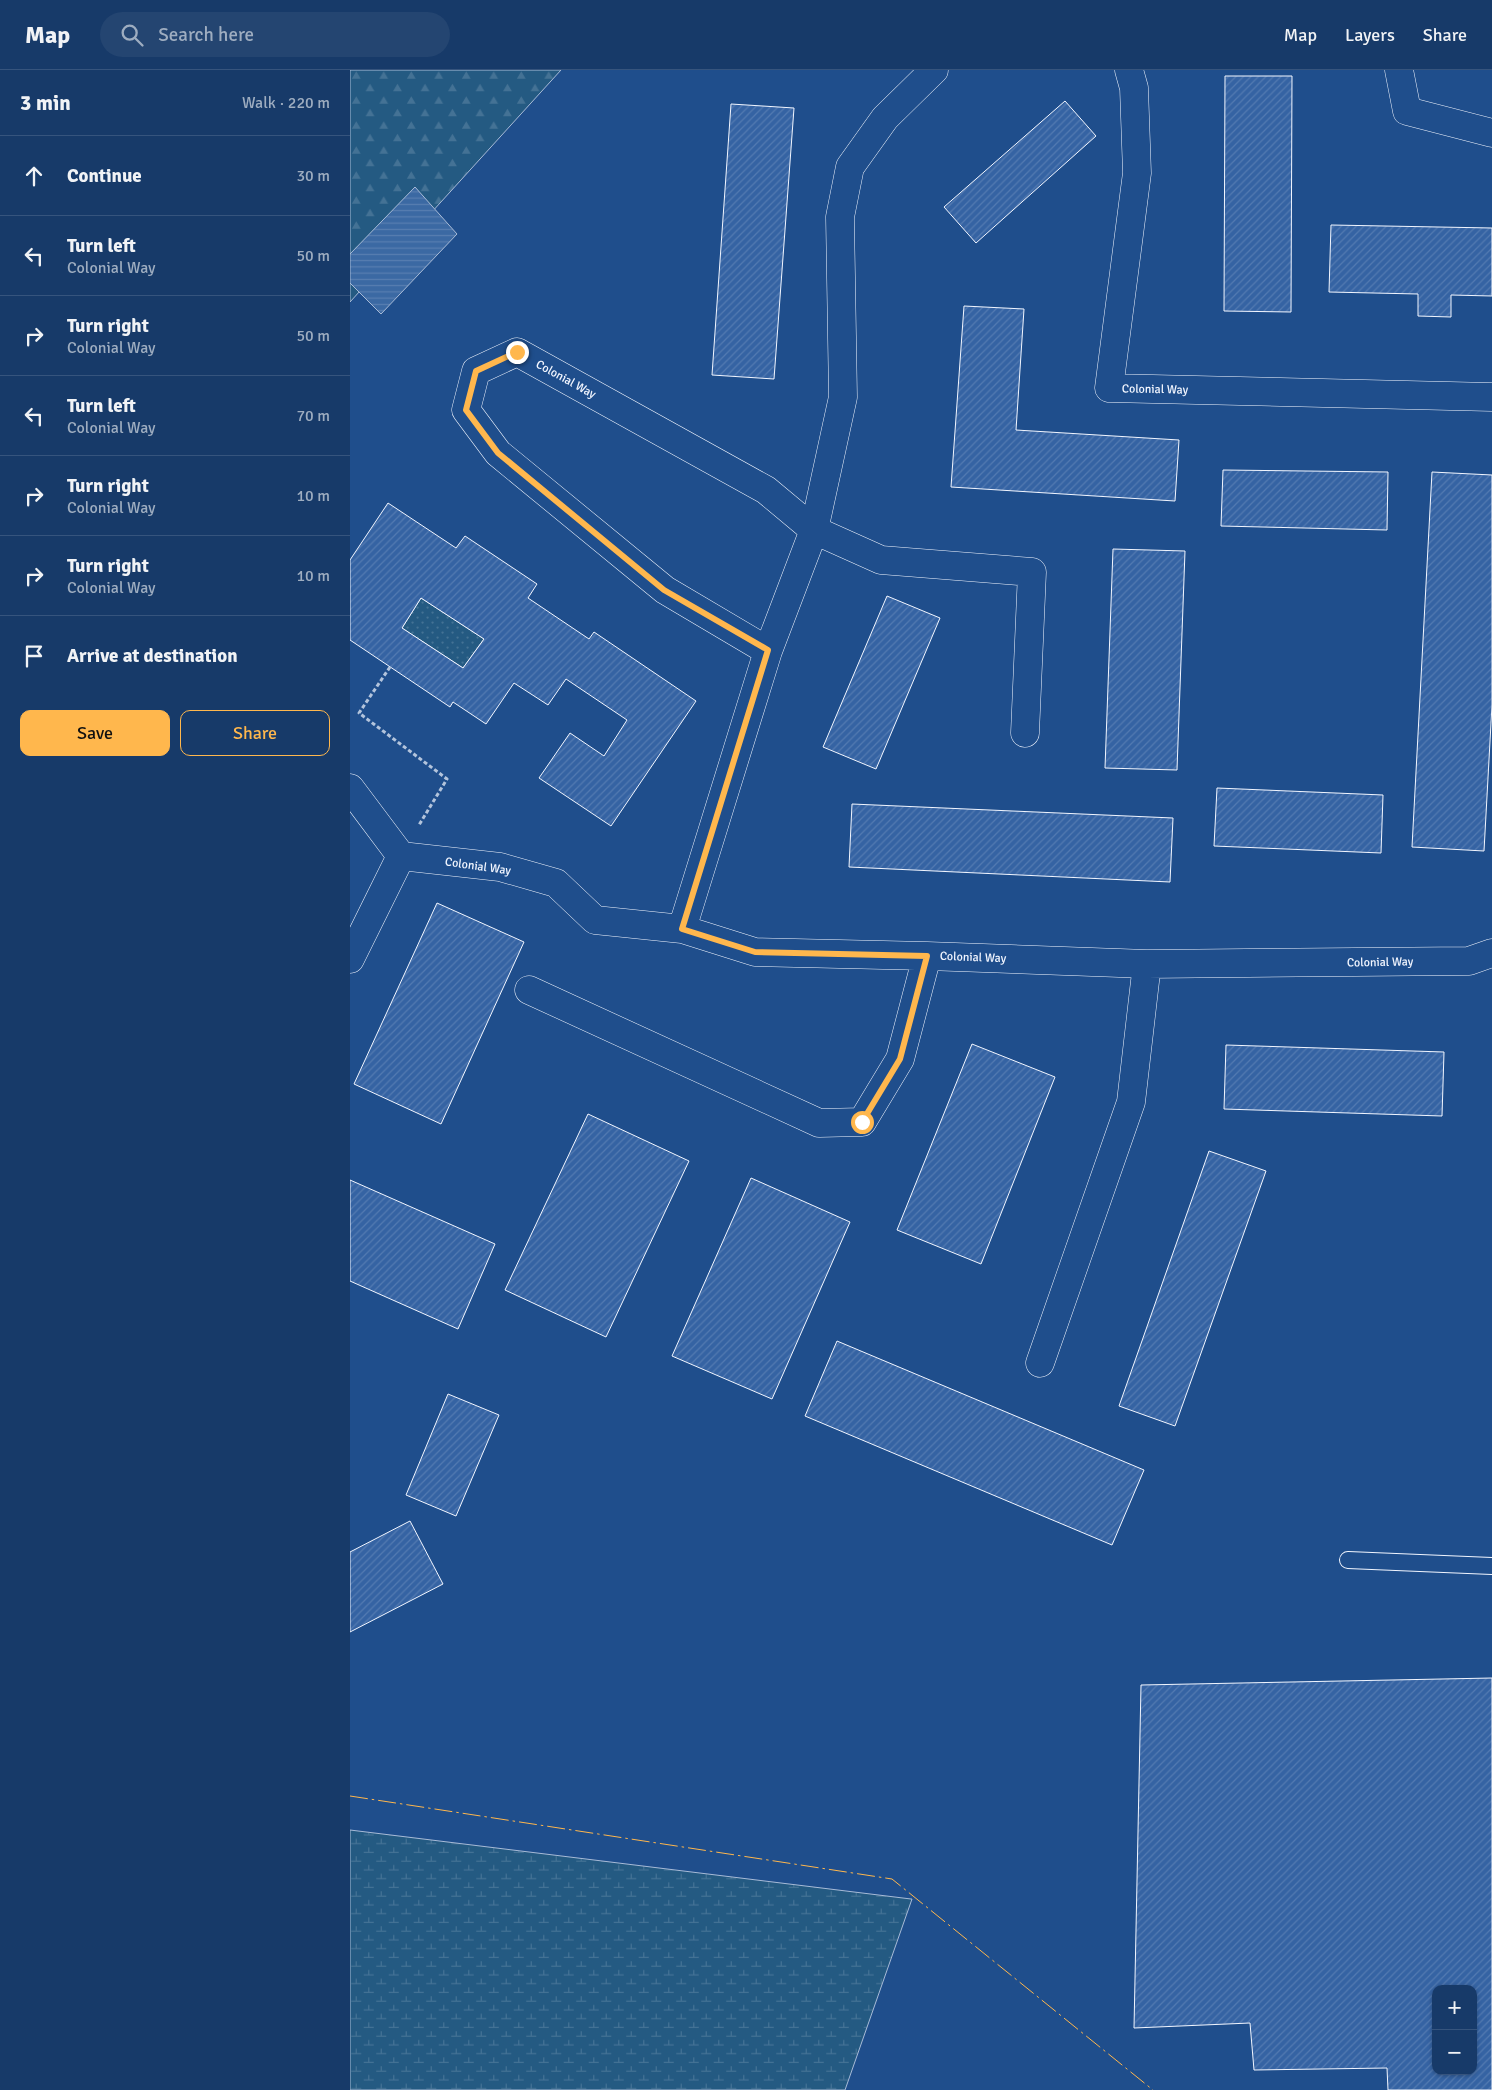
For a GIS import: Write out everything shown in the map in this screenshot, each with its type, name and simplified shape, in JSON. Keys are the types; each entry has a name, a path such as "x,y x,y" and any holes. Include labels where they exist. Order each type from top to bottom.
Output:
{"street":[{"path":"682,929 768,650 814,530 843,397 840,217 850,167 884,118 934,70"},
{"name":"Colonial Way","path":"1129,70 1134,88 1136,173 1109,388 1492,397"},
{"path":"1399,70 1407,111 1492,132"},
{"name":"Colonial Way","path":"768,650 664,590 498,453 466,410 476,371 517,352 766,490 814,530 881,560 1032,572 1024,732"},
{"path":"350,788 401,856 350,959"},
{"name":"Colonial Way","path":"401,856 500,867 556,883 595,920 682,929 755,952 1147,964 1469,961 1492,953"},
{"path":"529,990 819,1123 862,1122 900,1059 927,956"},
{"path":"1040,1364 1131,1102 1147,964"}],"lane":[{"path":"1348,1560 1492,1566"}],"path":[{"path":"390,667 358,713 446,779 401,856"}],"green space":[{"path":"350,70 561,70 350,302"},
{"path":"421,598 484,639 463,668 402,628"},
{"path":"350,1830 912,1899 845,2090 350,2090"}],"shaded area":[{"path":"415,187 457,234 381,314 350,283 350,254"}],"building":[{"path":"1225,76 1292,76 1291,312 1224,311"},
{"path":"1065,101 1096,136 976,243 944,207"},
{"path":"731,104 794,108 774,379 712,375"},
{"path":"1331,225 1492,228 1492,296 1451,295 1451,317 1418,316 1418,294 1329,292"},
{"path":"964,306 1024,309 1016,430 1179,440 1175,501 951,487"},
{"path":"1223,470 1388,472 1387,530 1221,526"},
{"path":"1432,472 1492,475 1492,705 1484,851 1412,847"},
{"path":"388,503 456,548 465,536 537,584 528,598 589,639 594,632 696,701 611,826 539,778 570,733 604,756 627,720 566,679 548,705 514,683 486,724 453,702 450,707 350,640 350,560","holes":["421,598 484,639 463,668 402,628"]},
{"path":"1113,549 1185,551 1177,770 1105,768"},
{"path":"887,596 940,618 876,769 823,747"},
{"path":"1217,788 1383,795 1381,853 1214,846"},
{"path":"852,804 1173,818 1170,882 849,867"},
{"path":"437,903 524,942 441,1124 354,1084"},
{"path":"972,1044 1055,1077 981,1264 897,1230"},
{"path":"1226,1045 1444,1052 1442,1116 1224,1109"},
{"path":"588,1114 689,1161 606,1337 505,1290"},
{"path":"1209,1151 1266,1171 1175,1426 1119,1406"},
{"path":"751,1178 850,1222 772,1399 672,1356"},
{"path":"350,1180 495,1244 458,1329 350,1281"},
{"path":"837,1341 1144,1470 1112,1545 805,1416"},
{"path":"448,1394 499,1415 456,1516 406,1495"},
{"path":"410,1521 443,1584 350,1632 350,1552"},
{"path":"1492,1678 1492,2090 1388,2090 1387,2068 1254,2070 1250,2023 1134,2028 1141,1685"}],"power":[{"path":"350,1796 892,1879 1153,2090"}],"route":[{"path":"517,352 476,371 466,410 498,453 664,590 768,650 682,929 755,952 927,956 900,1059 862,1122"}]}
